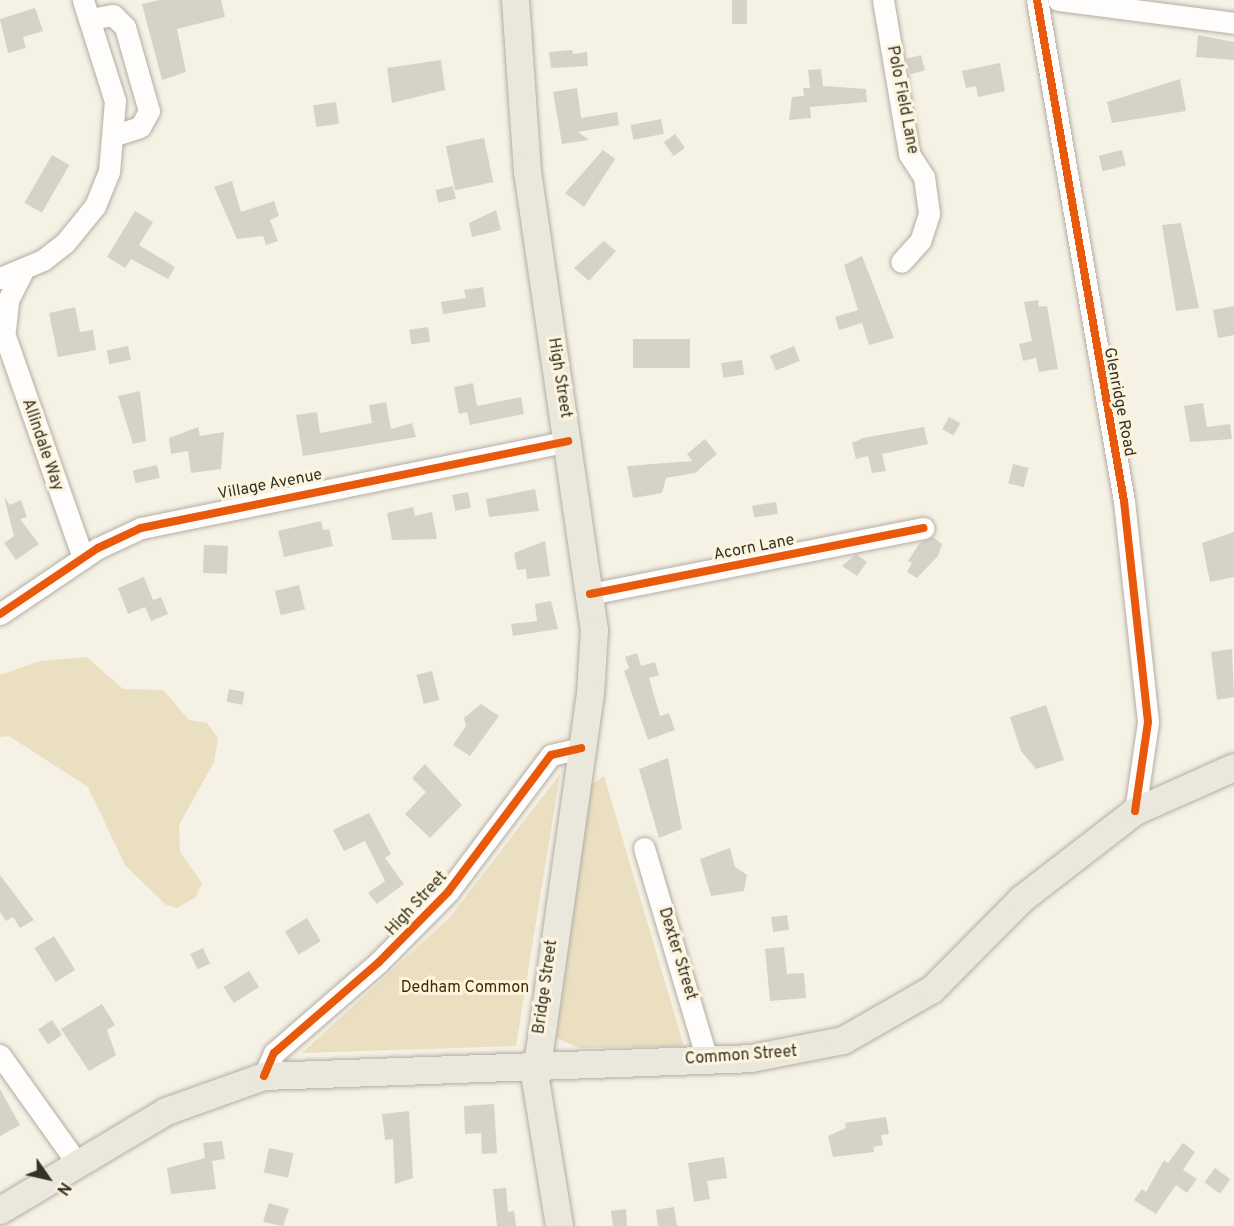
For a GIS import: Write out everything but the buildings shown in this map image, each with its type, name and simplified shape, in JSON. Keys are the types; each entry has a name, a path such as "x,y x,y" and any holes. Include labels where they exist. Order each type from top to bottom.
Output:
{"main road":[{"name":"High Street","path":"515,0 527,171 590,594 594,652 581,748"},
{"name":"Bridge Street","path":"559,1226 538,1120 536,1065 581,748"},
{"name":"Common Street","path":"264,1076 707,1060 815,1049 896,1015 948,975 1021,899 1135,811 1234,767"},
{"path":"0,1210 180,1105 264,1076"}],"street":[{"name":"Polo Field Lane","path":"883,0 909,154 924,177 929,214 920,241 901,262"},
{"name":"Glenridge Road","path":"1037,0 1124,501 1148,722 1135,811"},
{"path":"1058,0 1234,23"},
{"path":"0,278 23,270 55,251 89,216 109,172 116,135 110,78 86,9"},
{"path":"86,9 113,15 125,27 149,111 140,127 116,135"},
{"name":"Allindale Way","path":"23,270 8,300 3,326 83,558"},
{"name":"Village Avenue","path":"0,614 118,537 170,520 568,441"},
{"name":"Acorn Lane","path":"590,594 924,528"},
{"name":"High Street","path":"264,1076 274,1053 379,962 448,892 552,755 581,748"},
{"name":"Dexter Street","path":"644,848 707,1060"},
{"path":"0,1055 77,1163"}],"green space":[{"path":"87,657 123,689 163,690 189,720 207,723 218,738 214,762 179,825 180,852 202,883 196,897 177,908 166,905 125,865 88,787 9,736 0,737 0,675 40,661"},
{"name":"Dedham Common","path":"560,774 516,1046 302,1053 450,917"},
{"name":"Dedham Common","path":"604,776 684,1046 579,1048 556,1038 591,785"}],"cycle path":[{"path":"1037,0 1124,501 1148,722 1135,811"},
{"path":"0,614 98,548 141,528 568,441"},
{"path":"590,594 924,528"},
{"path":"264,1076 274,1053 379,962 448,892 551,755 581,748"}]}
